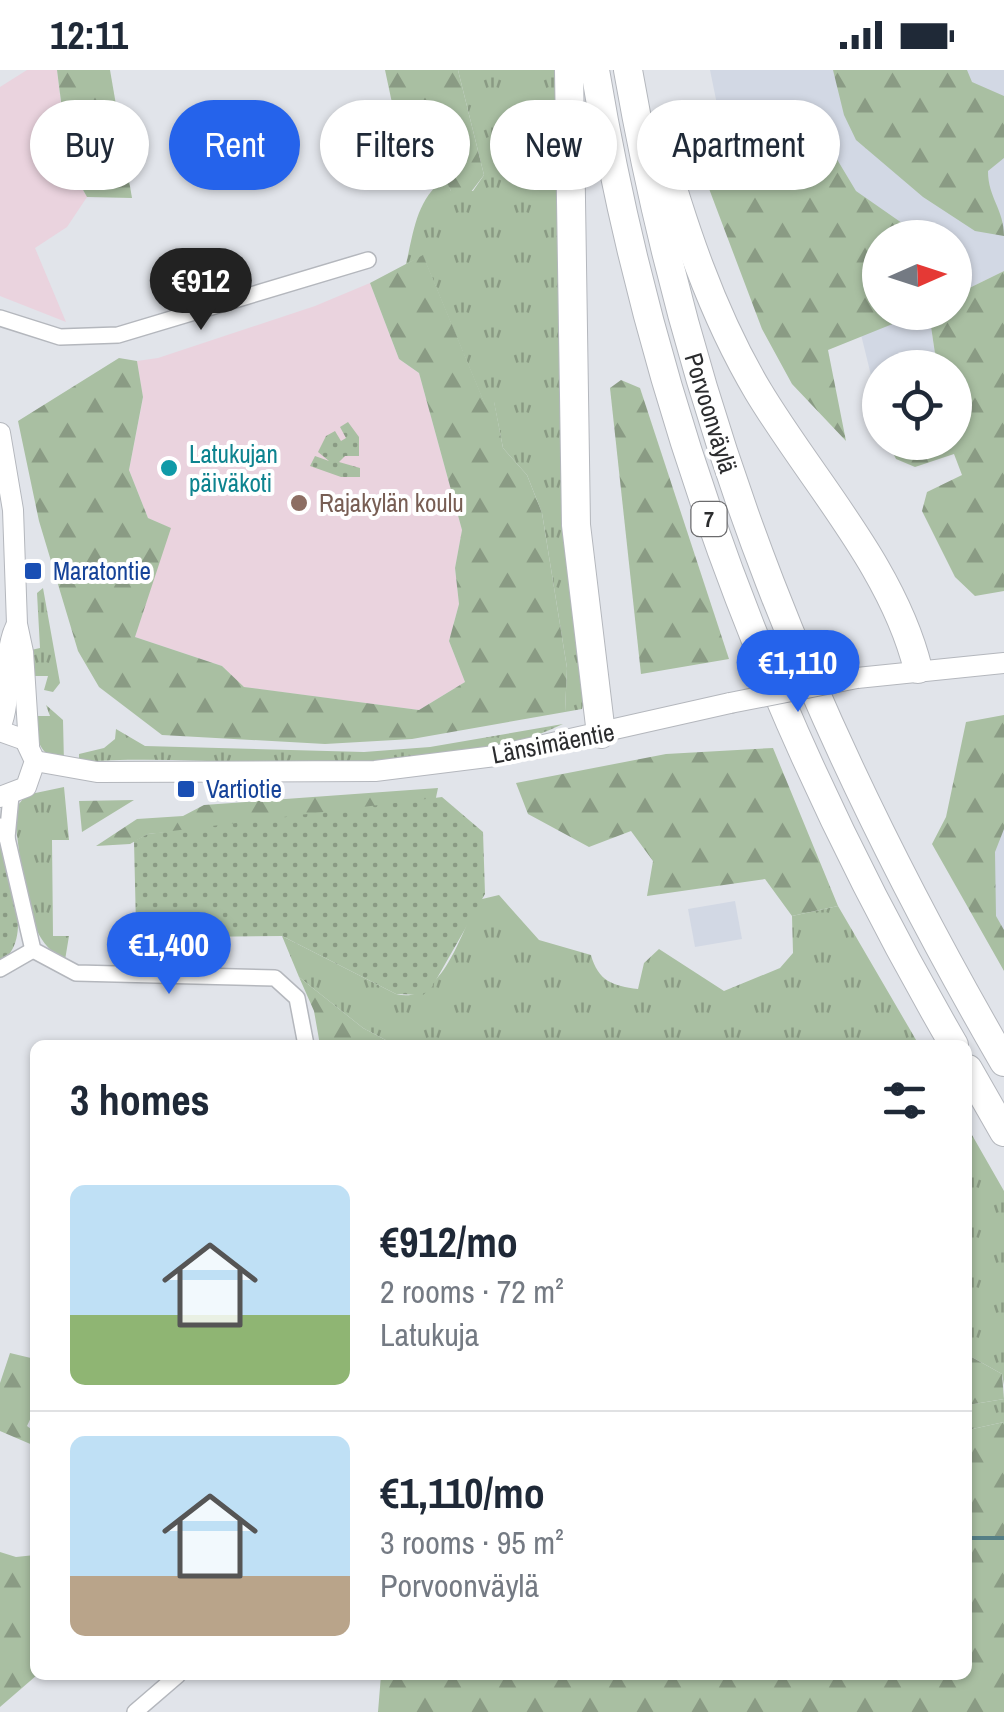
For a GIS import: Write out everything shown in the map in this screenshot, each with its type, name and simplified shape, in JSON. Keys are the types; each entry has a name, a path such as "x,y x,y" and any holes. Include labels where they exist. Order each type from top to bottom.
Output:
{"highway":[{"path":"570,70 576,526 601,734"},
{"name":"Porvoonväylä","path":"594,70 620,206 654,345 724,565 822,798 895,943 951,1040"},
{"name":"Porvoonväylä","path":"628,70 678,303 760,563 849,774 926,927 1004,1062"},
{"path":"639,70 687,232 728,333 790,443 892,601 918,669"},
{"path":"972,1076 1004,1132"}],"main road":[{"path":"0,433 16,624 23,652 32,753 12,793"},
{"path":"0,729 7,708 10,639 16,624"},
{"name":"Länsimäentie","path":"12,793 97,772 375,771 457,762 857,678 918,669 1004,664"},
{"name":"Länsimäentie","path":"0,729 19,735 32,753 97,772"}],"street":[{"path":"0,318 60,337 118,335 368,260"},
{"path":"12,793 4,832 34,950 76,973 274,978 297,998 305,1040"},
{"path":"0,969 34,950"},
{"path":"135,1712 172,1680"}],"shaded area":[{"path":"27,70 57,70 60,100 30,100 30,190 83,190 87,197 67,227 35,248 66,322 0,296 0,87"},
{"path":"710,70 1004,70 1004,271 972,287 972,220 862,220 862,330 932,330 934,350 865,350 826,190 840,190 840,100 716,100"},
{"name":"Rajakylän koulu","path":"370,283 399,359 419,373 462,530 455,568 459,604 449,641 465,682 419,710 243,687 222,666 135,637 170,528 148,518 129,470 143,398 137,361 158,358 315,306"},
{"path":"1004,807 1004,944 949,826"},
{"path":"735,901 742,939 695,947 688,909"}],"green space":[{"path":"57,70 110,70 115,100 61,100"},
{"path":"385,70 458,70 465,100 391,100"},
{"path":"458,70 560,70 560,100 490,100 490,190 562,190 566,528 585,697 582,709 565,712 567,668 542,513 527,475 503,448 494,402 485,405 423,256 406,264 418,217 433,190 473,191 484,175 470,118 470,100 465,100"},
{"path":"833,70 967,70 972,82 1004,96 1004,158 988,171 1004,236 975,231 972,220 958,220 923,197 856,140 844,115"},
{"path":"470,118 484,175 464,201 451,191 470,190"},
{"path":"840,164 856,191 898,220 862,220 862,330 878,330 828,350 846,441 792,384 762,329 710,190 840,190"},
{"path":"83,190 131,190 132,198 87,197"},
{"path":"423,255 485,404 494,401 503,448 527,475 542,513 567,668 565,712 412,739 325,744 162,735 99,687 78,651 39,521 18,421 119,358 137,361 143,397 129,470 148,518 171,528 135,637 222,666 244,687 419,710 465,682 449,641 459,604 455,568 462,530 419,373 399,359 370,283"},
{"path":"1004,271 1004,591 975,596 955,577 922,511 927,492 962,475 956,460 972,460 972,350 934,350 932,330 972,330 972,287"},
{"path":"621,380 640,388 729,659 641,674 610,388"},
{"path":"348,422 359,437 359,456 345,456 339,462 360,468 360,477 341,477 310,466 315,456 329,461 318,452 326,436 335,431 341,441 346,438 340,427"},
{"path":"898,460 936,460 915,467"},
{"path":"43,588 60,683 53,692 44,690 48,676 31,676 31,650 40,648 37,593"},
{"path":"46,705 63,720 64,763 49,756 38,740 33,716 50,716"},
{"path":"1004,715 1004,829 995,852 996,916 1004,930 1004,971 932,844 946,817 966,722"},
{"path":"563,724 507,745 448,757 387,763 79,762 79,754 104,748 115,739 116,729 145,746 364,752 430,747"},
{"path":"773,748 838,906 792,916 765,879 647,896 653,861 631,831 589,847 528,814 516,783 666,754"},
{"path":"64,787 69,840 52,840 53,936 69,936 65,960 40,936 32,918 15,823 15,809 26,795"},
{"path":"438,788 434,807 148,834 130,844 96,846 137,819 183,816 204,805"},
{"path":"442,797 483,832 485,894 432,987 423,995 396,994 282,936 192,937 181,926 136,926 134,841 148,834"},
{"path":"134,800 82,832 79,801"},
{"path":"0,841 18,923 11,952 0,962"},
{"path":"499,895 539,940 591,955 602,976 621,986 638,989 644,963 659,949 724,991 780,968 793,953 792,916 838,906 916,1040 386,1040 363,1028 299,977 282,936 396,994 412,995 425,989 448,964 478,900"},
{"path":"299,977 363,1028 386,1040 319,1040 314,1011"},
{"path":"972,1135 1004,1191 1004,1385 1002,1374 972,1357"},
{"path":"10,1353 30,1358 30,1444 0,1431 0,1383"},
{"path":"972,1357 1002,1374 1004,1399 972,1404"},
{"path":"1004,1399 1004,1422 972,1429 972,1404"},
{"path":"1004,1422 1004,1712 378,1712 381,1680 972,1680 972,1429"},
{"path":"0,1552 16,1557 30,1556 31,1680 0,1707"}],"waterway":[{"path":"972,1538 1004,1538"}],"place":[{"name":"Latukujan päiväkoti","path":"169,468"},
{"name":"Rajakylän koulu","path":"299,503"},
{"name":"Maratontie","path":"33,571"},
{"name":"Vartiotie","path":"186,789"}]}
